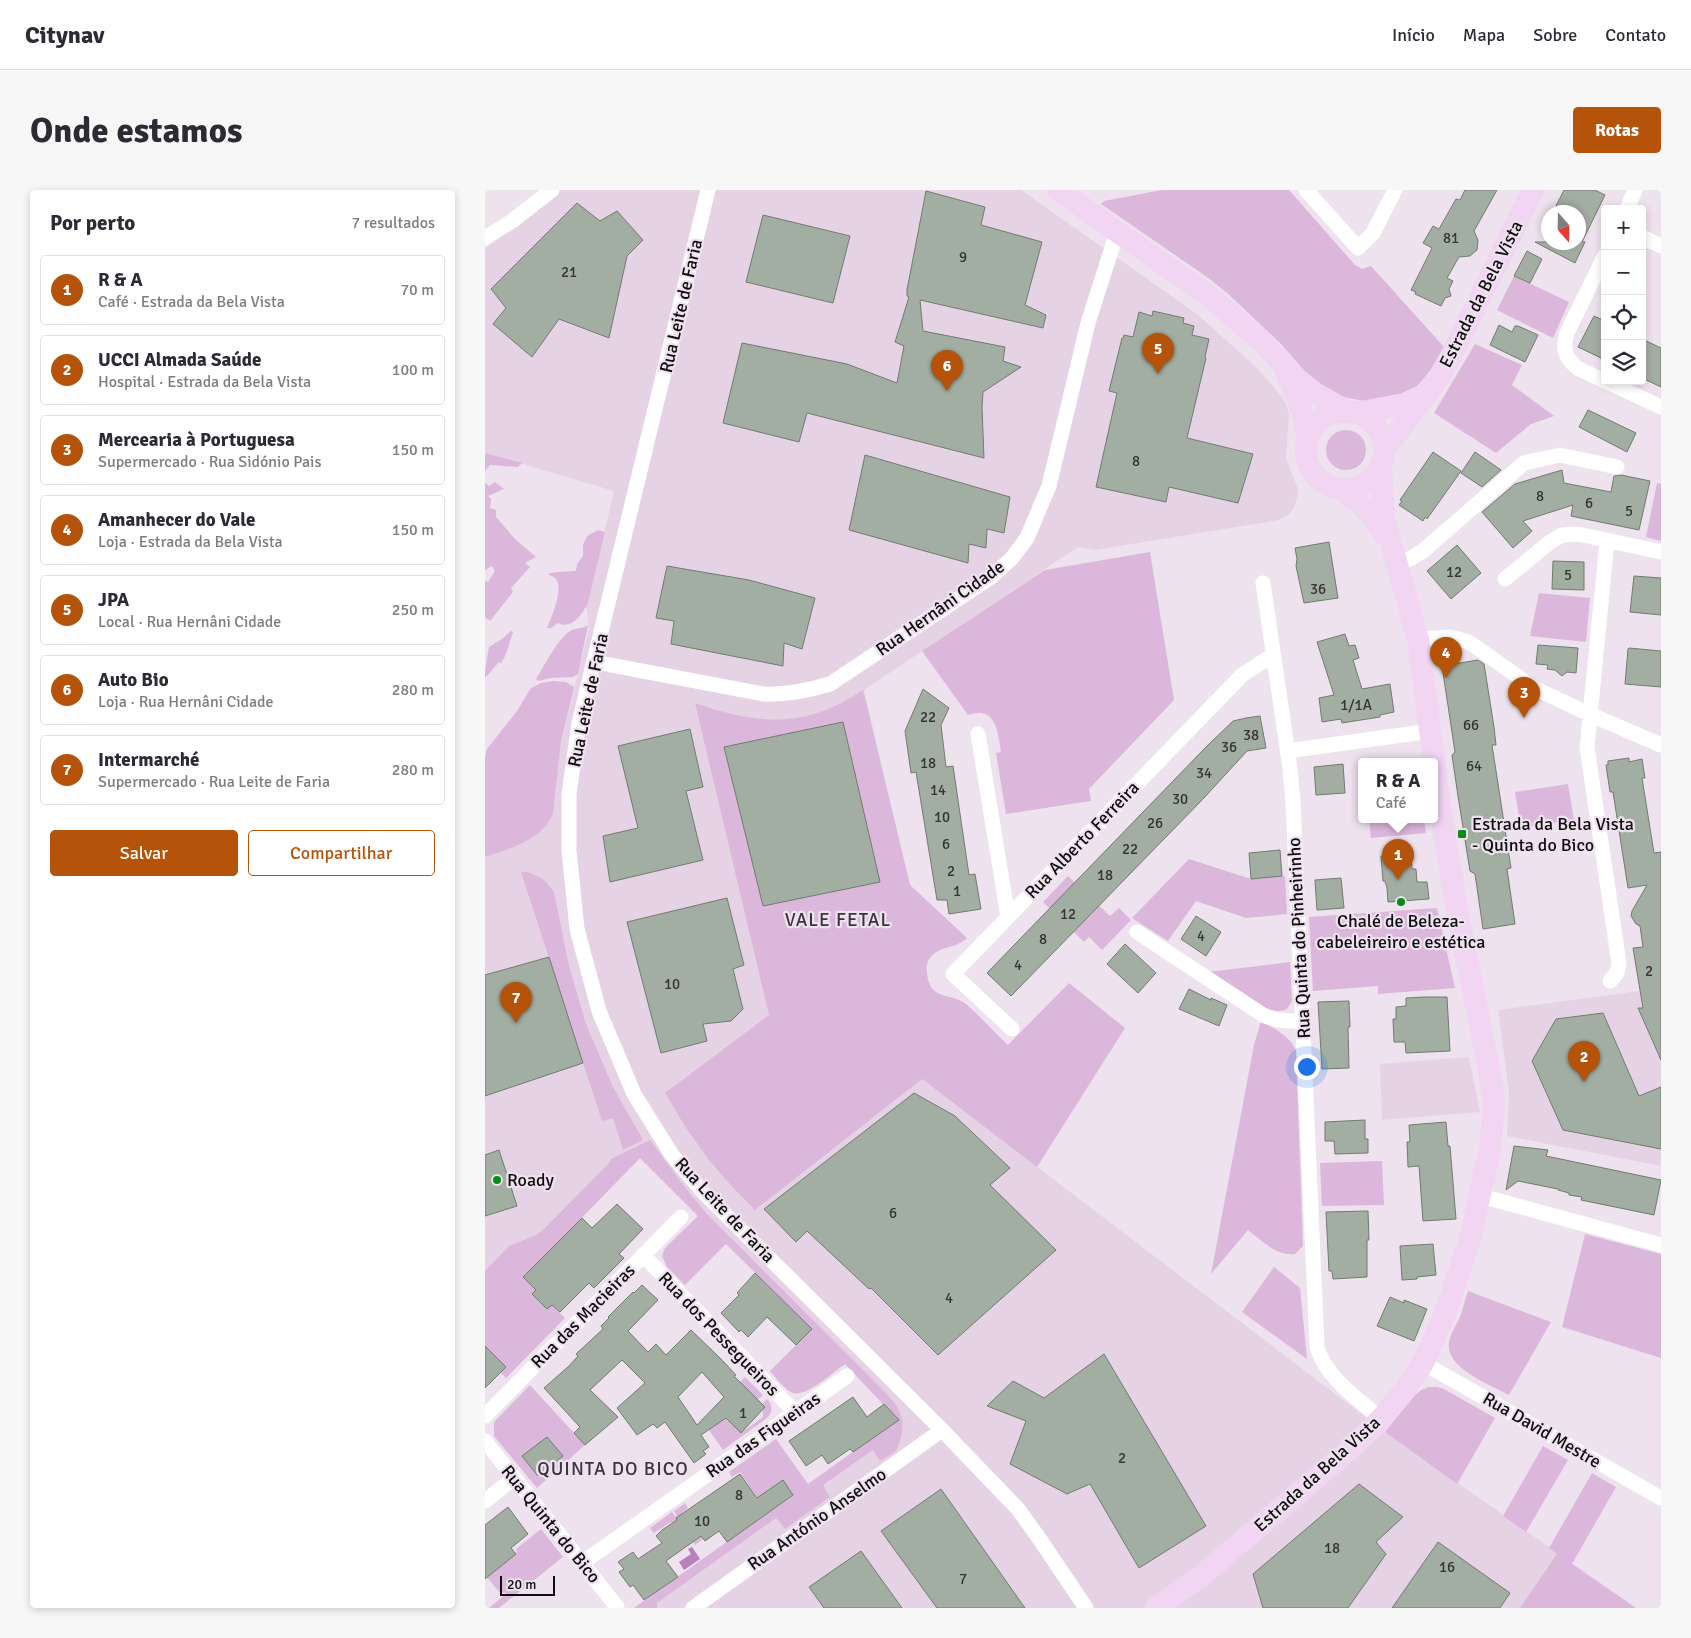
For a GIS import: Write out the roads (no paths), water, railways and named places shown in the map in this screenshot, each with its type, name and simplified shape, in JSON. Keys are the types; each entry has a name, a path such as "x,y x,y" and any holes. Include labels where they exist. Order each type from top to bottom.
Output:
{"street":[{"path":"485,238 512,221 552,190"},
{"name":"Rua Leite de Faria","path":"708,190 579,723 569,794 569,851 577,929 599,1011 634,1094 672,1154 703,1191 942,1430 1018,1509 1086,1608"},
{"path":"1058,190 1213,299 1315,393 1368,418 1377,426 1383,438 1383,518 1395,556"},
{"path":"1306,190 1358,248 1373,233 1395,190"},
{"name":"Estrada da Bela Vista","path":"1383,458 1425,394 1440,376 1533,190"},
{"path":"1629,205 1635,190"},
{"name":"Rua Hernâni Cidade","path":"595,662 763,694 805,691 830,684 991,577 1012,558 1027,538 1049,486 1088,323 1117,232"},
{"path":"1646,239 1661,246"},
{"path":"1601,263 1567,333 1564,352 1570,362 1579,369 1661,408"},
{"path":"1281,363 1300,404 1308,439"},
{"path":"1425,394 1404,404 1334,413 1323,418 1313,427 1308,439 1306,452 1309,465 1317,477 1327,485 1340,489 1353,497 1376,520 1395,556 1408,560 1423,551 1524,463 1560,455 1617,467"},
{"path":"1340,489 1353,488 1365,484 1374,476 1383,458"},
{"path":"1505,580 1550,542 1562,535 1578,534 1661,552"},
{"path":"1607,541 1587,747 1619,963 1617,973 1610,981"},
{"name":"Estrada da Bela Vista","path":"1395,556 1418,639 1434,758"},
{"name":"Rua Quinta do Pinheirinho","path":"1263,583 1293,802 1317,1348 1320,1358 1330,1373 1381,1419"},
{"path":"1418,639 1450,637 1469,642 1534,688 1661,745"},
{"name":"Rua Alberto Ferreira","path":"1011,1029 953,974 1242,675 1273,655"},
{"path":"1287,752 1431,731"},
{"path":"978,734 1008,917"},
{"name":"Estrada da Bela Vista","path":"1156,1608 1200,1577 1349,1450 1381,1419 1423,1363 1445,1314 1470,1240 1481,1196 1490,1149 1495,1105 1456,906 1438,787"},
{"path":"1137,932 1263,1015 1288,1022 1303,1020"},
{"path":"1481,1196 1661,1245"},
{"name":"Rua das Macieiras","path":"485,1416 681,1216"},
{"name":"Rua dos Pessegueiros","path":"643,1255 795,1412"},
{"name":"Rua David Mestre","path":"1423,1363 1661,1498"},
{"name":"Rua das Figueiras","path":"582,1563 847,1376"},
{"name":"Rua António Anselmo","path":"693,1608 942,1430"},
{"name":"Rua Quinta do Bico","path":"485,1441 617,1607"},
{"path":"485,1501 514,1478"}],"place":[{"name":"JPA","path":"1158,374"},
{"name":"Auto Bio","path":"947,391"},
{"name":"Amanhecer do Vale","path":"1446,678"},
{"name":"Mercearia à Portuguesa","path":"1524,718"},
{"name":"Estrada da Bela Vista - Quinta do Bico","path":"1462,834"},
{"name":"R & A","path":"1398,880"},
{"name":"Chalé de Beleza- cabeleireiro e estética","path":"1401,902"},
{"name":"Intermarché","path":"516,1023"},
{"name":"UCCI Almada Saúde","path":"1584,1082"},
{"name":"Roady","path":"497,1180"}],"district":[{"name":"VALE FETAL","path":"838,920"},
{"name":"QUINTA DO BICO","path":"613,1469"}]}
